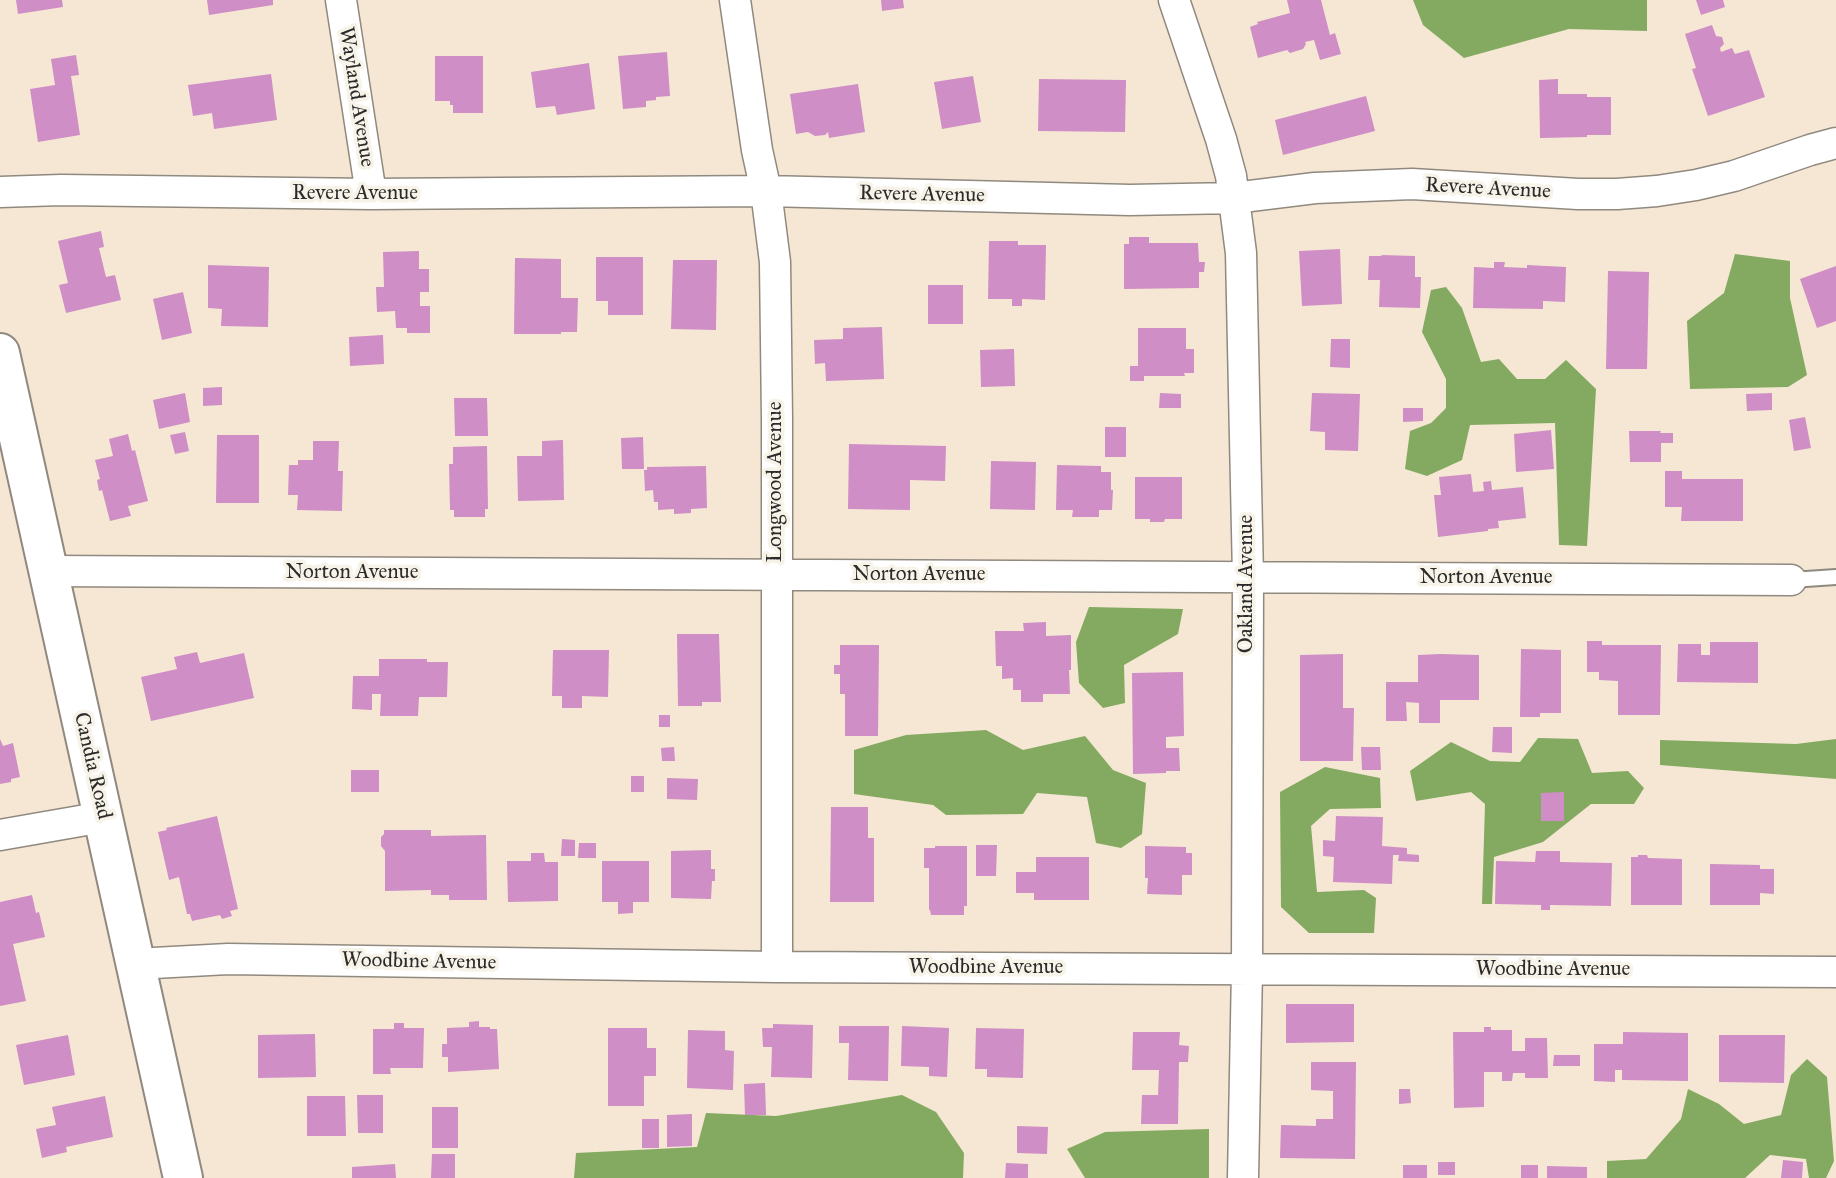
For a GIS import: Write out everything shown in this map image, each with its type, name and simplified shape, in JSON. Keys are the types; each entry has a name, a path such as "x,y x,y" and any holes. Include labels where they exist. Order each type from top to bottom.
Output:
{"main road":[{"name":"Candia Road","path":"0,353 10,441 48,571 183,1178"}],"street":[{"name":"Wayland Avenue","path":"341,0 371,194"},
{"name":"Longwood Avenue","path":"735,0 775,262 777,967"},
{"name":"Oakland Avenue","path":"1174,0 1231,176 1241,253 1248,577 1247,969 1243,1178"},
{"name":"Revere Avenue","path":"0,192 61,190 371,194 766,191 1130,200 1234,198 1315,188 1412,184 1617,194 1696,185 1836,144"},
{"name":"Norton Avenue","path":"48,571 1791,580"},
{"path":"0,835 103,817"},
{"name":"Woodbine Avenue","path":"135,964 228,960 777,967 1836,972"}],"lane":[{"path":"1791,580 1836,576"}],"green space":[{"path":"1413,0 1647,0 1647,31 1569,29 1464,58 1423,25"},
{"path":"1735,254 1790,261 1790,298 1807,375 1788,387 1690,389 1687,321 1724,293"},
{"path":"1446,287 1462,308 1481,362 1499,359 1517,379 1545,379 1566,360 1596,389 1587,546 1559,545 1555,423 1470,425 1462,460 1427,476 1405,469 1410,431 1431,423 1446,408 1446,379 1422,332 1431,290"},
{"path":"1089,607 1183,609 1178,634 1124,665 1125,703 1103,708 1079,683 1076,642"},
{"path":"986,730 1023,750 1085,736 1113,770 1146,783 1142,834 1121,848 1096,843 1087,797 1037,793 1023,814 946,815 933,805 854,794 854,750 906,735"},
{"path":"1538,738 1578,739 1592,773 1628,771 1644,788 1634,804 1591,804 1543,842 1494,857 1492,904 1482,904 1485,804 1471,792 1416,801 1410,771 1451,742 1490,761 1520,762"},
{"path":"1836,739 1836,779 1660,765 1660,740 1796,744"},
{"path":"1325,767 1380,778 1381,808 1330,809 1311,826 1317,892 1364,890 1376,898 1374,933 1309,933 1281,907 1280,792"},
{"path":"1807,1059 1827,1077 1834,1161 1826,1178 1809,1178 1806,1159 1770,1155 1745,1178 1607,1178 1607,1161 1646,1159 1681,1119 1688,1089 1719,1104 1744,1124 1781,1115 1791,1075"},
{"path":"902,1095 936,1112 964,1153 963,1178 574,1178 576,1153 697,1147 706,1113 776,1116"},
{"path":"1209,1129 1209,1178 1085,1178 1067,1149 1105,1132"}],"building":[{"path":"16,0 62,0 63,7 18,14"},
{"path":"207,0 273,0 273,5 209,15"},
{"path":"881,0 903,0 904,8 882,11"},
{"path":"1287,0 1321,0 1330,35 1335,33 1341,54 1320,60 1314,40 1305,42 1303,49 1290,53 1287,50 1258,58 1250,27 1258,24 1257,22 1290,13"},
{"path":"1696,0 1723,0 1725,7 1701,15"},
{"path":"1712,25 1716,36 1722,37 1724,44 1720,48 1721,52 1732,48 1735,54 1749,50 1765,97 1708,116 1692,69 1696,68 1685,34"},
{"path":"667,52 670,96 646,101 646,107 623,109 618,56"},
{"path":"76,55 79,75 71,76 80,135 38,142 30,89 55,85 51,59"},
{"path":"435,56 483,56 483,113 453,113 450,101 435,101"},
{"path":"589,63 595,109 557,115 555,106 536,108 531,72"},
{"path":"271,74 277,120 214,129 212,113 193,116 188,85"},
{"path":"973,76 981,122 942,129 934,82"},
{"path":"1039,79 1126,80 1125,132 1038,131"},
{"path":"1558,79 1558,94 1611,97 1611,135 1540,138 1539,80"},
{"path":"858,84 865,132 829,138 828,132 815,136 808,132 796,134 790,94"},
{"path":"1366,96 1375,131 1283,155 1275,120"},
{"path":"101,231 104,247 99,248 106,277 115,275 121,300 66,313 59,285 68,283 58,241"},
{"path":"1129,237 1149,237 1149,243 1198,243 1199,262 1205,262 1204,272 1199,272 1199,288 1124,289 1124,244 1129,244"},
{"path":"989,241 1046,245 1045,300 1022,299 1022,306 1012,306 1012,299 988,299"},
{"path":"1340,249 1342,304 1302,306 1299,251"},
{"path":"419,251 419,269 429,269 429,292 420,292 420,306 430,306 430,333 407,333 407,328 396,328 395,311 377,312 376,287 384,287 383,252"},
{"path":"1369,256 1415,256 1415,277 1421,277 1420,308 1379,307 1380,280 1368,280"},
{"path":"596,257 643,257 643,315 608,315 608,301 596,301"},
{"path":"515,258 561,259 561,298 578,298 577,332 514,334"},
{"path":"673,260 717,260 716,330 671,329"},
{"path":"1494,262 1505,262 1504,267 1566,267 1565,302 1543,301 1543,309 1473,308 1474,267 1494,268"},
{"path":"208,265 269,267 268,327 221,326 222,309 208,308"},
{"path":"1836,266 1836,321 1817,328 1800,279"},
{"path":"1608,271 1649,272 1647,369 1606,369"},
{"path":"928,285 963,285 963,324 928,324"},
{"path":"183,292 192,333 162,340 153,299"},
{"path":"882,327 884,379 826,381 825,363 815,364 814,340 843,339 843,328"},
{"path":"1138,328 1186,328 1186,349 1194,349 1194,373 1184,373 1185,376 1144,376 1144,381 1130,381 1130,366 1138,366"},
{"path":"383,335 384,364 350,366 349,337"},
{"path":"1331,339 1350,339 1350,368 1330,367"},
{"path":"1014,349 1015,386 981,387 980,350"},
{"path":"222,387 222,405 203,406 203,388"},
{"path":"185,393 190,422 159,429 153,400"},
{"path":"1160,393 1181,394 1181,408 1159,408"},
{"path":"1312,393 1360,394 1358,451 1325,450 1325,432 1310,431"},
{"path":"1772,393 1772,410 1747,411 1746,394"},
{"path":"454,398 487,398 488,436 455,436"},
{"path":"1403,408 1423,408 1423,421 1403,422"},
{"path":"1805,417 1811,448 1794,451 1789,420"},
{"path":"1105,427 1126,427 1126,457 1105,457"},
{"path":"1551,430 1554,469 1516,472 1514,434"},
{"path":"1629,431 1673,433 1673,443 1661,443 1661,462 1630,462"},
{"path":"185,432 189,451 175,454 170,435"},
{"path":"128,434 132,451 135,450 148,501 128,506 131,516 110,521 102,490 99,491 97,480 100,479 95,460 113,456 109,439"},
{"path":"217,435 259,435 259,503 216,503"},
{"path":"643,437 644,469 622,469 621,438"},
{"path":"563,440 564,500 518,501 517,456 542,456 542,441"},
{"path":"313,441 339,441 338,471 343,471 342,511 297,510 298,495 288,495 289,465 298,465 298,460 313,460"},
{"path":"849,444 946,446 945,481 910,480 910,510 848,509"},
{"path":"487,446 488,509 485,509 485,517 454,517 454,510 450,510 449,464 453,464 453,447"},
{"path":"991,461 1036,462 1035,510 990,509"},
{"path":"1057,465 1101,466 1101,472 1111,472 1112,510 1099,510 1099,517 1072,517 1073,510 1056,510"},
{"path":"706,466 707,508 674,514 674,509 658,510 653,490 645,491 644,470 647,470 647,467"},
{"path":"1665,471 1682,471 1682,479 1743,479 1743,521 1681,521 1682,507 1665,507"},
{"path":"1471,474 1473,492 1484,491 1483,482 1491,481 1492,490 1523,487 1526,518 1498,521 1499,528 1488,531 1438,537 1434,495 1441,495 1439,477"},
{"path":"1135,477 1182,477 1182,519 1150,522 1150,519 1135,519"},
{"path":"1046,622 1046,636 1071,635 1070,694 1043,694 1043,702 1021,702 1021,690 1013,690 1013,678 1002,679 1002,666 996,666 995,631 1024,631 1023,623"},
{"path":"677,634 719,634 721,702 702,702 702,706 678,706"},
{"path":"1587,641 1602,641 1602,645 1661,645 1660,715 1618,715 1618,681 1599,680 1599,672 1587,672"},
{"path":"1710,642 1758,642 1758,683 1677,682 1678,644 1701,644 1701,655 1710,655"},
{"path":"840,645 879,645 878,736 845,736 845,694 840,694 840,674 834,674 834,665 840,665"},
{"path":"1521,649 1561,650 1561,713 1520,717"},
{"path":"553,650 609,650 608,697 582,696 582,708 562,708 562,696 552,696"},
{"path":"197,652 200,663 244,653 254,698 151,721 141,677 177,669 174,657"},
{"path":"1343,654 1343,708 1354,708 1353,761 1300,761 1300,655"},
{"path":"1418,655 1479,655 1479,700 1440,700 1440,723 1419,723 1419,703 1406,702 1407,721 1386,721 1386,682 1418,682"},
{"path":"379,659 448,662 447,697 419,697 418,716 380,716 381,694 372,694 372,710 352,709 353,676 379,676"},
{"path":"1183,672 1184,736 1166,737 1166,748 1179,748 1180,771 1133,774 1132,673"},
{"path":"659,715 670,715 670,727 659,727"},
{"path":"1493,727 1512,727 1512,753 1492,752"},
{"path":"0,739 3,746 13,743 20,777 0,784"},
{"path":"674,747 675,761 662,761 661,748"},
{"path":"1361,747 1380,747 1381,770 1362,770"},
{"path":"351,770 379,770 379,792 351,792"},
{"path":"631,776 644,776 644,792 631,792"},
{"path":"667,778 698,779 697,800 667,799"},
{"path":"1564,792 1564,821 1541,821 1541,793"},
{"path":"831,807 868,807 868,838 874,838 874,902 830,902"},
{"path":"217,816 238,909 230,911 232,916 222,919 220,915 192,921 190,914 187,914 179,877 169,880 158,832"},
{"path":"1336,816 1383,817 1382,846 1407,848 1407,854 1419,855 1419,862 1398,861 1399,855 1393,855 1392,884 1333,882 1334,857 1323,856 1323,840 1335,841"},
{"path":"384,830 431,830 431,836 486,835 487,900 449,900 449,895 431,895 431,890 385,891 385,851 381,846"},
{"path":"562,839 575,840 575,856 561,856"},
{"path":"579,843 596,843 596,858 578,858"},
{"path":"976,845 997,845 996,876 976,876"},
{"path":"967,846 967,906 964,906 964,915 931,915 929,868 924,868 924,848"},
{"path":"1145,846 1186,847 1186,853 1192,853 1192,875 1182,875 1182,895 1147,894"},
{"path":"711,850 711,869 715,869 715,881 712,881 711,899 671,898 671,851"},
{"path":"1536,851 1560,851 1560,862 1612,863 1611,906 1550,905 1550,910 1541,910 1541,905 1495,904 1496,861 1535,862"},
{"path":"531,853 544,853 545,862 558,862 558,901 508,902 507,861 531,861"},
{"path":"1638,855 1682,859 1682,905 1631,905 1631,857"},
{"path":"1036,857 1089,857 1089,900 1034,900 1034,893 1016,893 1016,872 1036,872"},
{"path":"602,861 649,861 649,902 633,902 633,913 618,914 618,902 602,902"},
{"path":"1710,864 1760,865 1760,869 1774,869 1774,894 1760,893 1760,905 1710,905"},
{"path":"32,895 45,937 13,944 26,1001 0,1006 0,902"},
{"path":"1286,1004 1354,1004 1354,1042 1286,1043"},
{"path":"479,1021 479,1027 497,1029 499,1069 448,1072 448,1057 442,1057 442,1044 447,1044 447,1028 469,1027 469,1022"},
{"path":"394,1023 404,1023 404,1028 424,1028 423,1068 390,1068 391,1074 373,1074 373,1029 394,1029"},
{"path":"773,1024 813,1025 812,1078 771,1077 772,1047 763,1047 762,1028 773,1028"},
{"path":"839,1026 889,1026 888,1081 848,1080 849,1043 839,1043"},
{"path":"902,1026 949,1028 947,1077 929,1076 929,1067 901,1066"},
{"path":"1484,1027 1491,1027 1491,1030 1512,1030 1512,1051 1525,1051 1525,1038 1547,1038 1548,1078 1525,1078 1525,1073 1513,1073 1512,1081 1502,1081 1502,1072 1484,1072 1484,1107 1454,1108 1453,1032 1484,1032"},
{"path":"608,1028 647,1028 647,1048 656,1048 656,1076 644,1076 644,1106 608,1106"},
{"path":"976,1028 1024,1029 1023,1078 987,1077 987,1069 975,1069"},
{"path":"688,1030 725,1031 725,1050 734,1051 733,1090 687,1088"},
{"path":"1133,1032 1180,1032 1179,1045 1189,1046 1188,1062 1179,1062 1178,1124 1141,1124 1142,1095 1158,1095 1159,1070 1132,1070"},
{"path":"1623,1032 1688,1033 1688,1081 1622,1080 1622,1070 1615,1070 1615,1082 1594,1081 1594,1044 1623,1044"},
{"path":"315,1034 316,1077 258,1078 258,1035"},
{"path":"68,1035 75,1075 24,1085 16,1045"},
{"path":"1719,1035 1785,1035 1784,1083 1719,1082"},
{"path":"1554,1055 1580,1055 1580,1066 1553,1066"},
{"path":"1311,1062 1356,1062 1355,1159 1280,1158 1281,1125 1316,1126 1316,1119 1333,1119 1333,1091 1311,1090"},
{"path":"765,1083 766,1115 745,1115 744,1084"},
{"path":"1399,1089 1410,1089 1411,1103 1399,1104"},
{"path":"357,1095 383,1095 383,1133 358,1133"},
{"path":"105,1096 113,1137 66,1147 67,1152 42,1158 36,1129 56,1125 52,1107"},
{"path":"307,1096 345,1096 346,1136 307,1136"},
{"path":"432,1107 458,1107 458,1148 432,1148"},
{"path":"692,1114 692,1146 667,1147 667,1115"},
{"path":"642,1119 659,1119 659,1148 642,1148"},
{"path":"1017,1126 1048,1127 1047,1154 1017,1153"},
{"path":"432,1154 455,1154 455,1178 431,1178"},
{"path":"1783,1160 1803,1162 1802,1178 1781,1178"},
{"path":"1438,1162 1455,1162 1455,1175 1438,1175"},
{"path":"1006,1163 1028,1164 1028,1178 1005,1178"},
{"path":"395,1164 396,1178 352,1178 352,1167"},
{"path":"1403,1165 1427,1165 1427,1178 1403,1178"},
{"path":"1521,1165 1538,1165 1538,1178 1521,1178"},
{"path":"1547,1166 1587,1167 1587,1178 1547,1178"}]}
